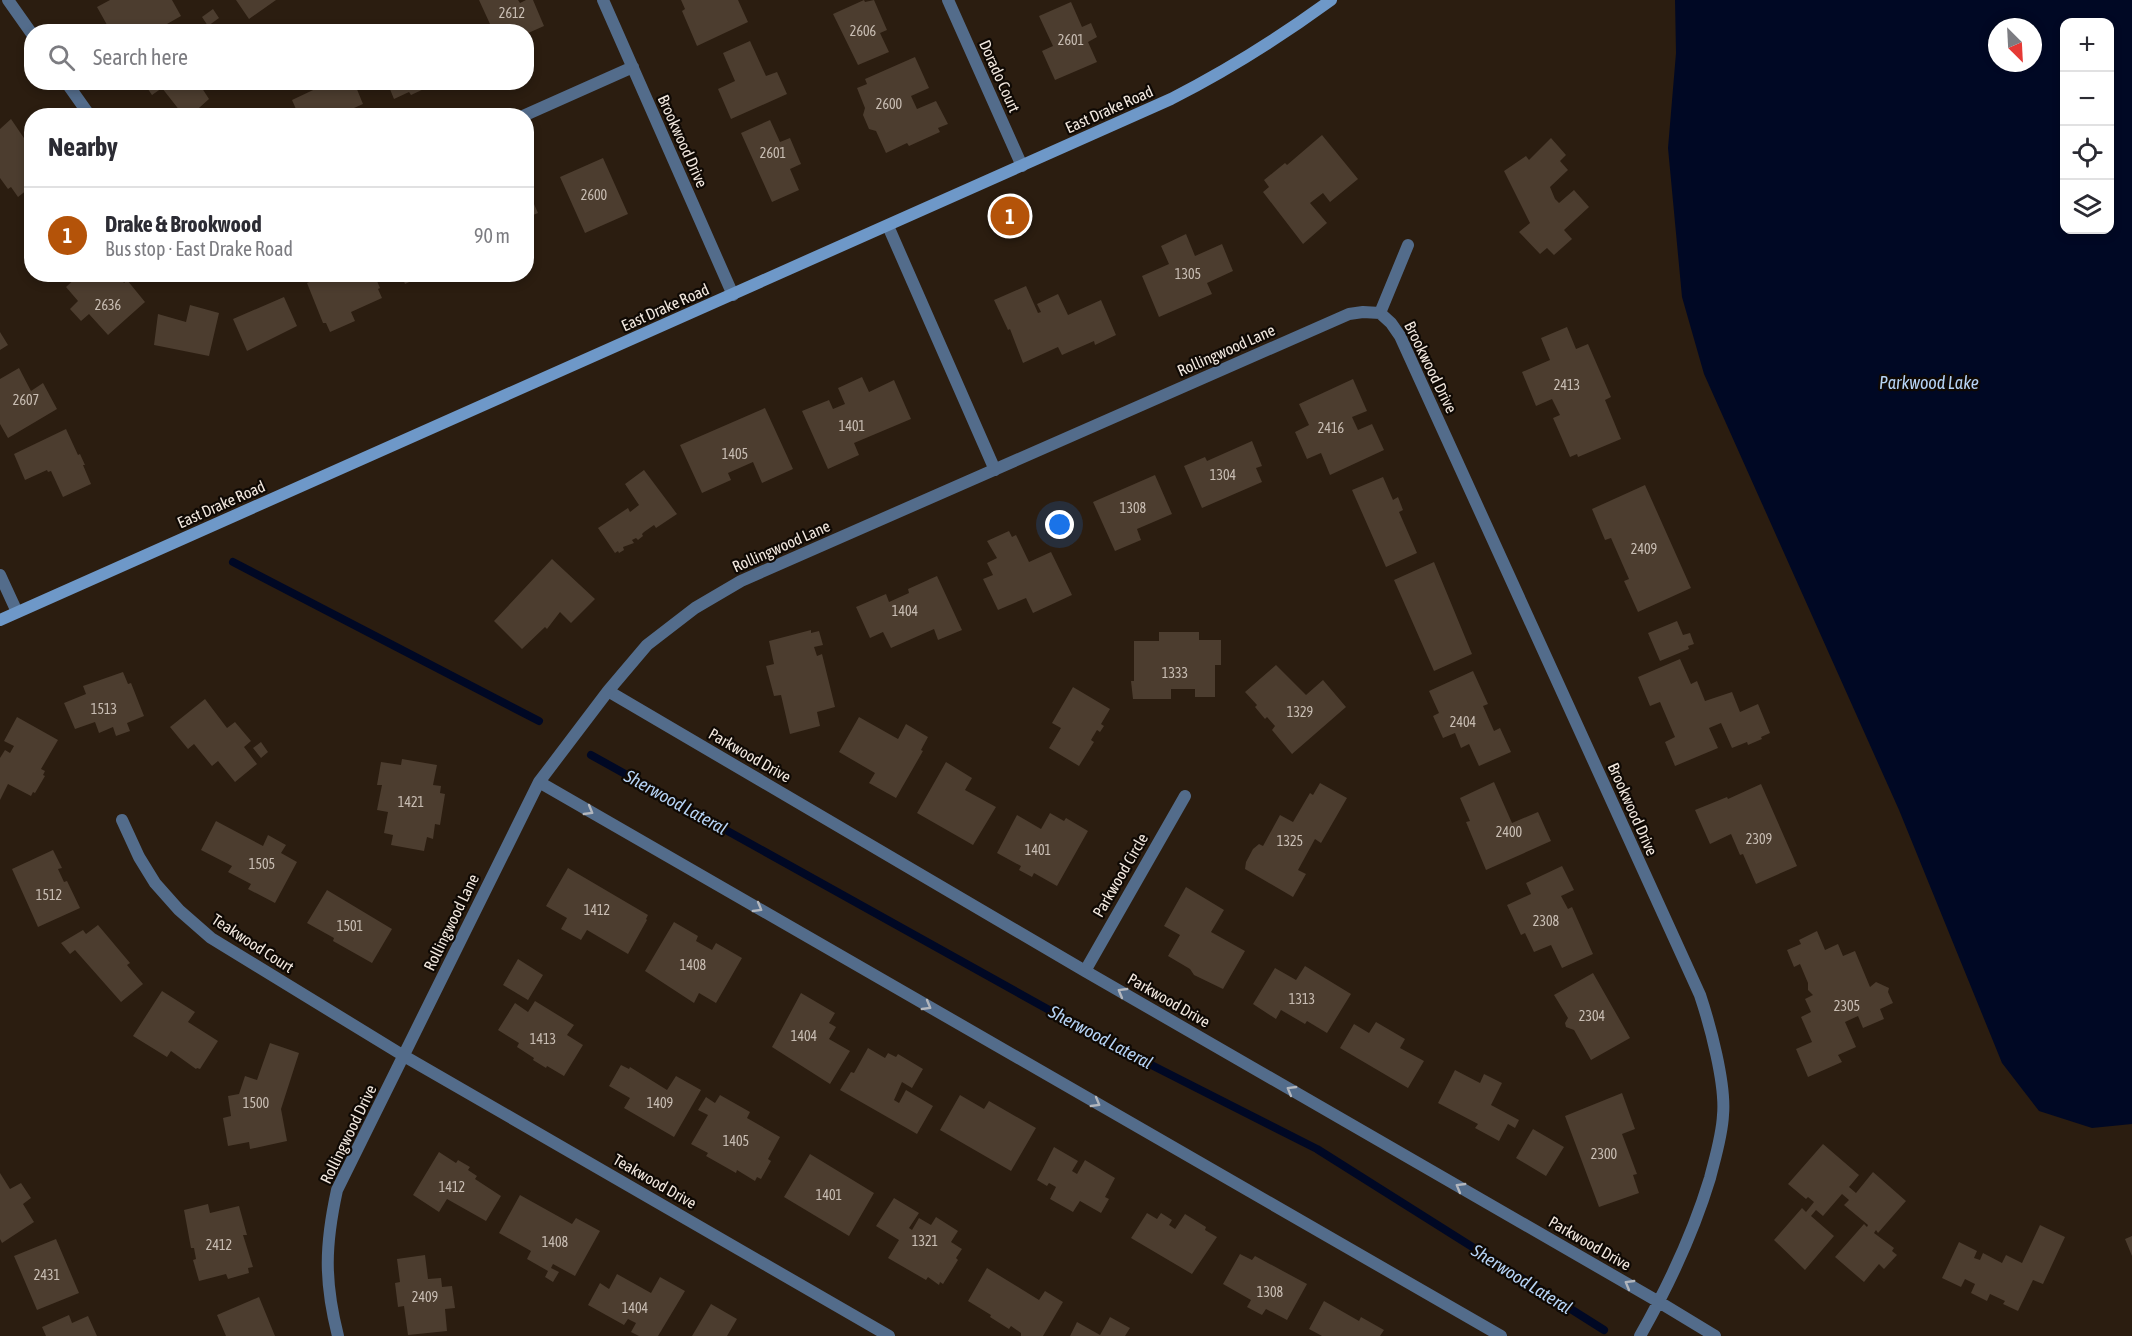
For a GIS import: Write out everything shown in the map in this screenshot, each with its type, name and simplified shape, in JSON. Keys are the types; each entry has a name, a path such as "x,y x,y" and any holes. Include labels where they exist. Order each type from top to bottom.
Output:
{"main road":[{"name":"East Drake Road","path":"0,620 1171,99 1222,73 1289,31 1331,0"}],"street":[{"path":"8,0 25,24"},
{"name":"Brookwood Drive","path":"603,0 733,295"},
{"name":"Dorado Court","path":"948,0 1022,166"},
{"path":"534,111 633,67"},
{"path":"72,90 84,108"},
{"path":"888,226 995,470"},
{"path":"1380,313 1408,245"},
{"name":"Rollingwood Lane","path":"404,1056 538,782 608,691 647,645 695,608 741,581 1349,315 1363,312 1380,313"},
{"name":"Brookwood Drive","path":"1380,313 1400,336 1704,1007 1714,1043 1724,1114 1715,1157 1698,1218 1681,1258 1643,1331"},
{"path":"0,575 17,612"},
{"name":"Parkwood Drive","path":"608,691 1715,1336"},
{"path":"538,782 1501,1336"},
{"name":"Parkwood Circle","path":"1085,971 1185,796"},
{"name":"Teakwood Court","path":"123,820 139,858 155,883 178,910 202,931 404,1056"},
{"name":"Rollingwood Drive","path":"338,1336 330,1304 327,1261 329,1227 337,1190 404,1056"},
{"name":"Teakwood Drive","path":"404,1056 889,1336"}],"water":[{"name":"Parkwood Lake","path":"1675,0 2132,0 2132,1124 2092,1128 2039,1111 2002,1063 1899,810 1704,374 1682,297 1668,148 1676,53"}],"building":[{"path":"110,0 172,0 181,16 167,24 107,24 97,7"},
{"path":"236,0 276,0 249,19"},
{"path":"479,0 518,0 520,3 533,0 544,26 534,30 534,24 490,24"},
{"path":"681,0 738,0 748,22 697,46 682,11 685,9"},
{"path":"864,0 865,2 874,0 887,30 880,33 889,52 858,65 833,14"},
{"path":"1071,2 1082,27 1091,23 1097,37 1088,42 1097,62 1055,80 1042,51 1053,46 1039,16"},
{"path":"213,9 219,18 207,24 202,17"},
{"path":"750,41 766,76 777,72 787,94 731,119 718,89 735,81 723,53"},
{"path":"915,57 929,88 911,96 917,109 936,101 948,124 938,128 940,132 909,146 907,143 886,153 876,131 869,129 863,115 865,108 857,88 867,84 865,79"},
{"path":"149,90 159,90 152,95"},
{"path":"164,90 203,90 209,99 199,108 178,108"},
{"path":"313,90 357,90 363,104 354,108 296,108 292,100"},
{"path":"390,90 422,90 411,95 409,92 394,99"},
{"path":"11,119 24,138 24,192 18,197 0,178 0,129"},
{"path":"770,120 780,142 790,138 801,164 790,169 799,190 772,202 741,133"},
{"path":"1322,135 1358,179 1330,202 1323,193 1310,203 1327,223 1303,244 1263,192 1269,187 1264,180 1285,163 1287,165"},
{"path":"1551,138 1566,155 1560,161 1568,170 1550,187 1555,199 1559,203 1574,190 1589,207 1564,230 1572,239 1554,255 1547,248 1540,254 1519,232 1530,223 1504,171 1526,156 1529,160"},
{"path":"603,158 628,214 585,233 560,177"},
{"path":"1186,234 1195,256 1222,244 1233,271 1207,283 1212,294 1159,317 1142,276 1169,264 1161,246"},
{"path":"71,282 129,282 145,302 108,335 89,314 81,321 70,309 78,301 66,287"},
{"path":"377,282 382,298 351,312 355,321 330,332 326,323 323,323 307,283"},
{"path":"1026,286 1038,313 1041,312 1037,304 1058,294 1068,315 1101,300 1116,335 1095,345 1094,341 1062,355 1058,347 1023,363 1010,329 1008,330 994,300"},
{"path":"284,297 297,326 247,351 233,319"},
{"path":"190,305 219,313 209,356 154,345 158,314 186,322"},
{"path":"1567,327 1576,349 1588,344 1611,397 1605,400 1621,439 1578,457 1577,454 1570,457 1553,418 1560,415 1552,399 1536,406 1522,372 1550,360 1541,338"},
{"path":"0,332 8,345 0,350"},
{"path":"19,368 31,391 43,383 57,409 8,438 0,424 0,379"},
{"path":"862,377 869,392 894,380 911,419 854,443 859,455 828,469 802,411 829,400 833,409 845,404 838,388"},
{"path":"1353,379 1367,411 1352,417 1358,430 1372,424 1384,450 1330,475 1321,453 1307,459 1295,432 1309,425 1299,404"},
{"path":"765,408 793,469 762,483 753,462 728,473 731,480 702,493 680,445"},
{"path":"66,429 85,465 83,465 91,484 63,497 51,471 47,470 25,480 14,454"},
{"path":"1252,441 1262,466 1256,468 1262,482 1202,508 1184,466 1205,457 1207,461"},
{"path":"644,470 677,514 656,528 654,525 638,540 636,538 632,540 634,543 623,547 624,550 619,553 618,551 615,553 598,528 628,508 630,512 639,505 625,484"},
{"path":"1155,475 1172,514 1137,529 1141,540 1115,551 1093,502"},
{"path":"1383,477 1393,500 1398,497 1403,510 1399,512 1417,553 1386,567 1352,490"},
{"path":"1645,485 1691,588 1638,612 1624,581 1629,579 1611,538 1605,540 1592,509"},
{"path":"1009,531 1012,537 1016,535 1029,562 1051,552 1072,595 1033,613 1026,598 998,610 983,579 993,575 987,563 997,558 987,541"},
{"path":"552,559 595,599 571,623 560,612 547,629 545,627 522,649 494,621"},
{"path":"1434,562 1472,654 1434,671 1394,580"},
{"path":"937,576 962,630 938,640 934,629 891,648 883,632 870,638 856,607 886,594 889,602 909,593 908,589"},
{"path":"1677,621 1683,635 1690,633 1694,644 1688,646 1689,649 1660,661 1648,633"},
{"path":"811,630 811,633 819,631 823,645 814,647 817,656 822,654 835,707 817,712 820,726 790,734 781,695 774,696 766,666 774,664 769,641"},
{"path":"1159,632 1199,632 1199,640 1221,640 1221,665 1215,665 1215,697 1195,697 1195,689 1171,689 1171,699 1133,699 1131,681 1134,681 1134,641 1159,641"},
{"path":"1680,659 1691,684 1697,681 1705,701 1732,692 1740,712 1758,704 1770,733 1748,745 1747,742 1732,748 1721,723 1709,728 1718,748 1675,766 1665,742 1675,737 1660,702 1650,706 1638,677"},
{"path":"1276,665 1306,695 1323,680 1346,707 1292,754 1272,730 1275,726 1267,717 1265,719 1255,707 1257,705 1245,692"},
{"path":"1473,671 1488,704 1483,706 1494,731 1500,728 1511,752 1479,766 1469,744 1461,748 1455,733 1443,738 1433,716 1439,713 1429,691"},
{"path":"123,672 128,684 131,683 144,716 127,723 130,731 116,736 113,727 99,733 95,722 75,729 64,703 86,694 83,686"},
{"path":"1073,687 1110,709 1101,724 1104,726 1100,732 1097,730 1091,740 1094,742 1079,766 1049,748 1061,728 1052,723"},
{"path":"205,699 227,728 235,722 251,741 244,747 257,764 235,782 218,761 212,766 194,744 188,749 170,727"},
{"path":"17,717 58,740 41,769 45,771 43,775 45,776 35,793 33,792 31,796 8,784 0,800 0,758 5,750 10,753 14,746 4,741"},
{"path":"859,717 898,739 906,724 928,737 921,750 923,751 896,798 869,783 875,773 839,752"},
{"path":"261,742 268,752 261,758 253,748"},
{"path":"402,759 437,765 433,785 441,786 440,793 445,794 440,825 435,824 433,839 427,837 424,851 391,845 393,835 384,833 388,812 377,810 382,785 377,785 381,762 401,765"},
{"path":"946,762 972,778 965,790 996,807 973,845 917,813"},
{"path":"1494,782 1512,823 1538,812 1551,841 1486,870 1466,822 1470,821 1460,798"},
{"path":"1320,783 1347,798 1321,843 1315,839 1298,870 1306,874 1293,897 1245,869 1246,862 1253,849 1259,844 1263,846 1280,815 1293,822 1310,793 1313,795"},
{"path":"1761,784 1797,866 1756,884 1731,834 1710,844 1695,810 1727,797 1728,799"},
{"path":"1050,813 1064,821 1066,818 1088,831 1057,886 1034,873 1032,877 1019,870 1021,866 997,853 1017,815 1041,829"},
{"path":"216,821 263,846 268,835 286,845 281,853 297,862 275,903 248,889 251,884 228,872 232,866 201,850"},
{"path":"53,850 62,868 58,869 64,882 67,881 80,908 38,927 12,869"},
{"path":"1562,866 1574,890 1561,896 1568,909 1572,907 1593,954 1562,968 1551,945 1534,952 1525,933 1521,935 1507,905 1531,894 1526,883"},
{"path":"568,868 648,915 628,954 587,930 581,940 561,929 567,918 546,906"},
{"path":"1186,887 1224,910 1211,932 1245,951 1223,989 1194,975 1190,969 1168,956 1180,935 1164,926"},
{"path":"327,890 392,929 372,963 307,923"},
{"path":"674,922 698,936 696,941 712,950 716,943 742,958 716,1003 699,993 694,1003 645,971"},
{"path":"98,925 130,963 127,965 143,984 121,1002 75,950 70,954 61,943 83,930 86,934"},
{"path":"1817,931 1825,950 1838,944 1843,956 1855,951 1870,987 1876,982 1889,988 1888,992 1893,1003 1880,1009 1884,1019 1863,1028 1858,1016 1845,1022 1856,1047 1838,1055 1842,1062 1808,1077 1796,1049 1812,1042 1801,1017 1811,1012 1805,999 1813,995 1808,990 1808,983 1800,964 1794,967 1787,950 1801,944 1799,940"},
{"path":"518,959 543,975 528,1000 503,985"},
{"path":"1305,966 1351,994 1327,1033 1281,1010 1276,1019 1253,1004 1275,968 1296,980"},
{"path":"1593,973 1630,1038 1591,1060 1574,1030 1566,1027 1565,1023 1568,1018 1554,995"},
{"path":"162,991 195,1012 188,1022 218,1041 200,1069 196,1069 171,1051 167,1057 133,1036"},
{"path":"801,993 835,1013 829,1023 836,1027 829,1039 850,1051 830,1084 772,1047"},
{"path":"535,1001 574,1025 567,1035 583,1045 564,1076 533,1060 534,1058 517,1047 519,1043 498,1030 515,1003 528,1012"},
{"path":"1376,1022 1405,1039 1400,1048 1424,1061 1408,1088 1340,1048 1354,1024 1369,1033"},
{"path":"270,1043 299,1053 281,1109 287,1141 250,1149 249,1142 228,1146 223,1118 231,1116 228,1096 239,1094 245,1076 257,1080"},
{"path":"868,1048 885,1058 888,1053 896,1057 898,1054 923,1069 912,1088 902,1082 894,1100 899,1103 906,1090 933,1106 917,1134 840,1090 851,1072 854,1073"},
{"path":"621,1065 629,1069 630,1067 667,1090 676,1076 701,1090 674,1137 624,1108 630,1098 609,1086"},
{"path":"1455,1070 1480,1083 1484,1074 1502,1083 1491,1105 1519,1120 1515,1128 1508,1124 1499,1141 1475,1128 1478,1124 1438,1103"},
{"path":"1622,1093 1635,1129 1622,1134 1637,1174 1633,1175 1639,1193 1599,1207 1565,1116"},
{"path":"720,1095 750,1112 747,1118 780,1137 768,1159 771,1161 761,1179 757,1177 755,1181 737,1170 736,1173 706,1156 708,1153 691,1144 708,1115 698,1110 706,1097 715,1103"},
{"path":"960,1095 984,1109 989,1101 1036,1128 1011,1171 940,1130"},
{"path":"1533,1129 1564,1147 1546,1176 1516,1158"},
{"path":"1823,1144 1859,1175 1849,1187 1856,1193 1873,1172 1906,1201 1878,1233 1876,1230 1874,1233 1894,1248 1892,1251 1897,1255 1884,1269 1879,1264 1864,1282 1835,1257 1864,1224 1867,1227 1868,1225 1844,1205 1849,1200 1842,1194 1823,1216 1816,1210 1811,1216 1834,1236 1805,1270 1774,1240 1802,1208 1806,1212 1814,1202 1808,1197 1806,1199 1788,1184"},
{"path":"1054,1147 1078,1161 1072,1171 1077,1174 1085,1160 1115,1178 1105,1197 1109,1199 1101,1213 1080,1201 1073,1212 1050,1199 1056,1187 1049,1183 1047,1186 1037,1180"},
{"path":"439,1152 456,1163 458,1160 470,1167 468,1170 477,1176 475,1179 501,1196 486,1221 447,1199 439,1212 413,1195"},
{"path":"810,1154 874,1193 849,1236 784,1197"},
{"path":"0,1173 10,1189 21,1183 31,1198 23,1204 34,1222 2,1243 0,1239"},
{"path":"520,1195 572,1224 576,1218 600,1231 575,1276 553,1264 551,1268 559,1272 553,1282 545,1277 548,1271 527,1259 531,1251 499,1233"},
{"path":"894,1198 919,1213 909,1228 912,1230 919,1218 931,1225 936,1217 958,1231 951,1242 962,1249 943,1284 940,1282 939,1285 928,1277 926,1280 888,1258 899,1240 876,1226"},
{"path":"208,1204 210,1213 239,1206 247,1235 243,1235 253,1267 248,1268 249,1273 228,1279 226,1274 199,1281 193,1260 196,1259 194,1248 191,1248 184,1210"},
{"path":"1147,1213 1157,1219 1161,1213 1172,1220 1169,1225 1175,1229 1185,1214 1217,1237 1192,1274 1131,1238"},
{"path":"2040,1225 2065,1237 2043,1284 2033,1280 2018,1311 2003,1304 2005,1301 1990,1294 1987,1301 1971,1293 1975,1284 1965,1279 1961,1287 1942,1278 1959,1242 1977,1251 1974,1258 1980,1260 1983,1253 2002,1263 2006,1255 2022,1263"},
{"path":"2132,1236 2132,1256 2125,1239"},
{"path":"56,1239 79,1293 37,1310 14,1256"},
{"path":"1240,1254 1252,1260 1255,1256 1307,1284 1287,1320 1266,1309 1262,1315 1247,1307 1251,1300 1223,1284"},
{"path":"425,1255 428,1279 441,1278 442,1287 452,1286 455,1308 445,1309 447,1331 408,1335 404,1306 398,1307 395,1283 400,1282 397,1259"},
{"path":"987,1268 1039,1300 1045,1291 1063,1302 1043,1336 1021,1336 1021,1333 1011,1326 1009,1329 968,1301"},
{"path":"617,1274 651,1293 660,1277 685,1291 658,1336 639,1336 631,1332 636,1323 628,1319 624,1325 588,1305 600,1283 609,1289"},
{"path":"259,1297 275,1336 226,1336 217,1315"},
{"path":"1324,1301 1359,1321 1361,1317 1384,1330 1380,1336 1322,1336 1309,1329"},
{"path":"711,1304 737,1319 727,1336 692,1336"},
{"path":"69,1315 72,1323 88,1316 97,1336 46,1336 42,1327"},
{"path":"1110,1317 1130,1328 1125,1336 1070,1336 1077,1322 1100,1335"}],"waterway":[{"name":"Sherwood Lateral","path":"233,562 539,721"},
{"name":"Sherwood Lateral","path":"591,755 1112,1045 1317,1149 1604,1330"}],"place":[{"name":"Drake & Brookwood","path":"1010,216"}]}
